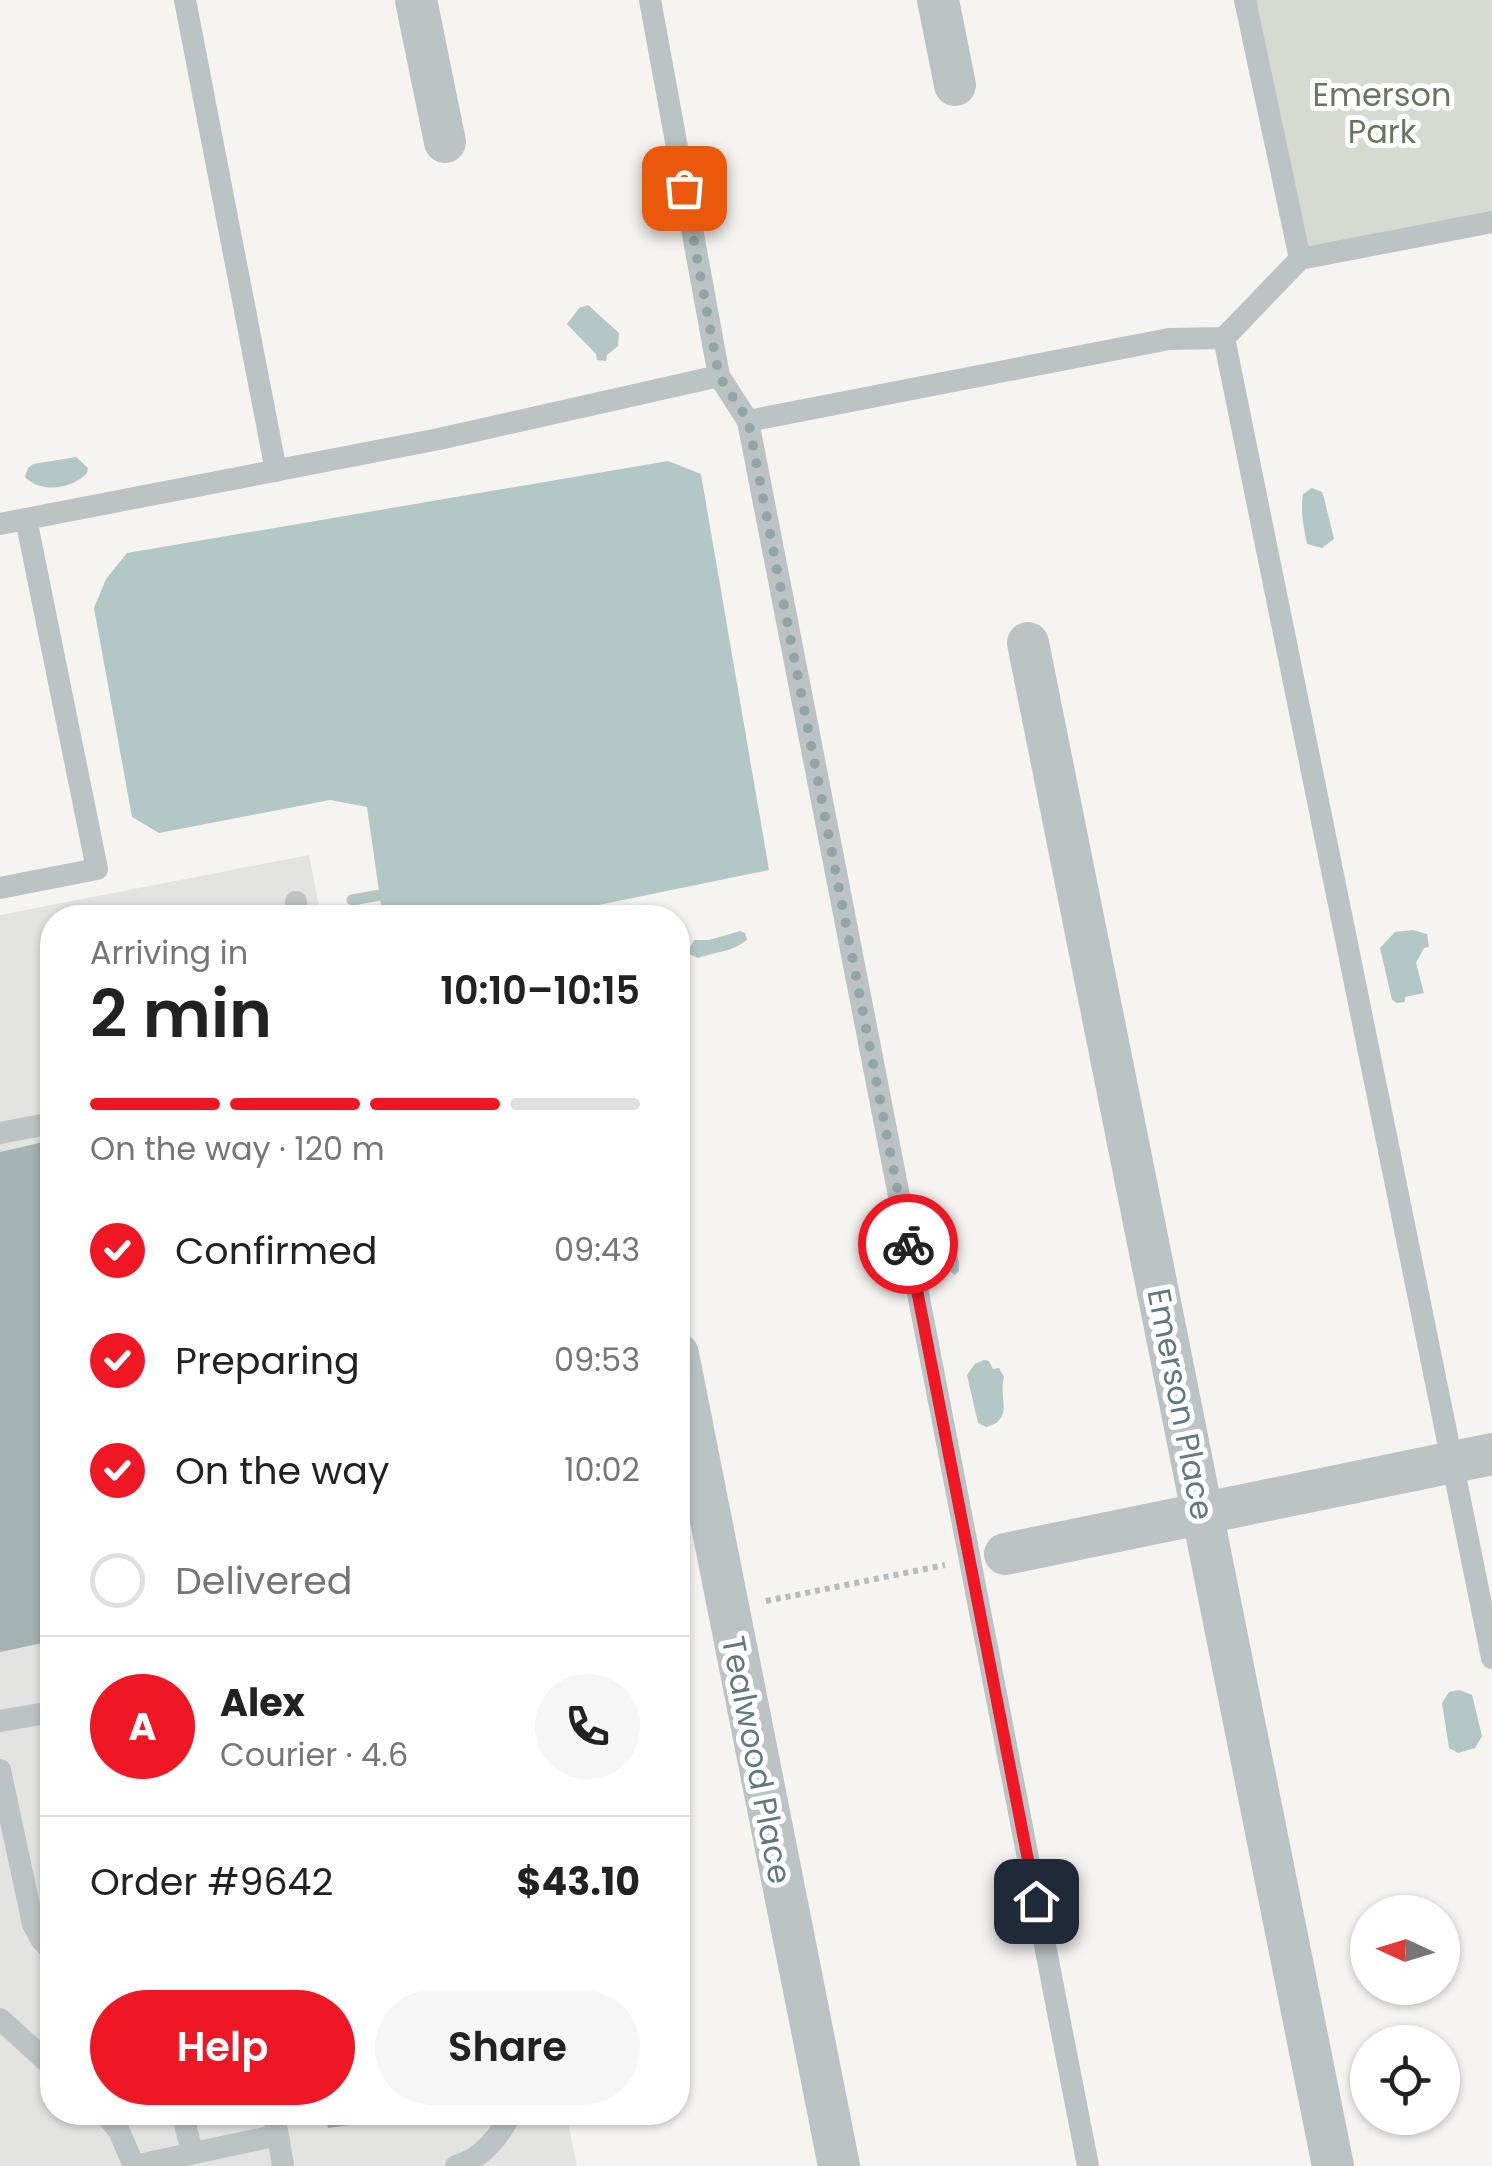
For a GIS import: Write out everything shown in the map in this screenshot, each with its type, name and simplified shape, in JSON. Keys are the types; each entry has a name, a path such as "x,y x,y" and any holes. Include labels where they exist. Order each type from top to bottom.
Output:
{"street":[{"path":"416,0 445,142"},
{"path":"938,0 955,85"},
{"name":"Emerson Place","path":"1028,642 1333,2166"},
{"name":"Tealwood Place","path":"690,1416 838,2166"},
{"path":"987,1557 1473,1458"}],"lane":[{"path":"185,0 276,471"},
{"path":"650,0 719,376 748,420 987,1557 1088,2166"},
{"path":"1246,0 1300,259"},
{"path":"748,420 1170,339 1224,338 1300,259 1492,222"},
{"path":"1224,338 1473,1458 1492,1658"},
{"path":"0,524 439,439 719,376"},
{"path":"0,888 97,869 26,519"},
{"path":"0,1132 40,1125"},
{"path":"0,1722 40,1714"},
{"path":"0,1770 33,1924 40,1937"},
{"path":"0,2019 40,2055"},
{"path":"115,2125 134,2166 192,2152 272,2125"},
{"path":"185,2125 192,2152"},
{"path":"275,2125 283,2166"},
{"path":"456,2166 470,2162 505,2125"}],"path":[{"path":"727,1609 987,1557"}],"shaded area":[{"path":"588,305 619,333 618,346 606,361 597,360 596,354 567,324 579,308"},
{"path":"76,457 88,468 74,483 39,486 25,477 33,464"},
{"path":"668,461 701,474 769,870 598,905 381,905 367,807 330,800 159,833 132,817 94,608 106,579 127,553"},
{"path":"1312,488 1322,492 1334,539 1322,548 1307,544 1304,526 1303,494"},
{"path":"309,855 319,905 52,905"},
{"path":"40,907 40,2125 568,2125 577,2166 0,2166 0,915"},
{"path":"1413,930 1427,934 1429,947 1424,948 1416,963 1424,993 1397,1003 1392,1000 1380,948 1395,932"},
{"path":"740,931 747,940 698,958 690,954 694,940"},
{"path":"948,1215 959,1263 955,1275 948,1270 931,1270 923,1224 924,1219"},
{"path":"984,1360 993,1369 999,1368 1004,1377 1003,1413 986,1427 978,1423 967,1375"},
{"path":"1459,1690 1472,1695 1482,1736 1475,1748 1458,1753 1449,1748 1442,1703 1449,1692"}],"green space":[{"name":"Emerson Park","path":"1245,0 1492,0 1492,222 1300,259"}],"building":[{"path":"40,1143 40,1644 0,1652 0,1152"}],"waterway":[{"path":"352,900 380,895"}],"way so far":[{"path":"684,188 719,376 748,420 908,1244"}],"route":[{"path":"908,1244 1036,1901"}]}
